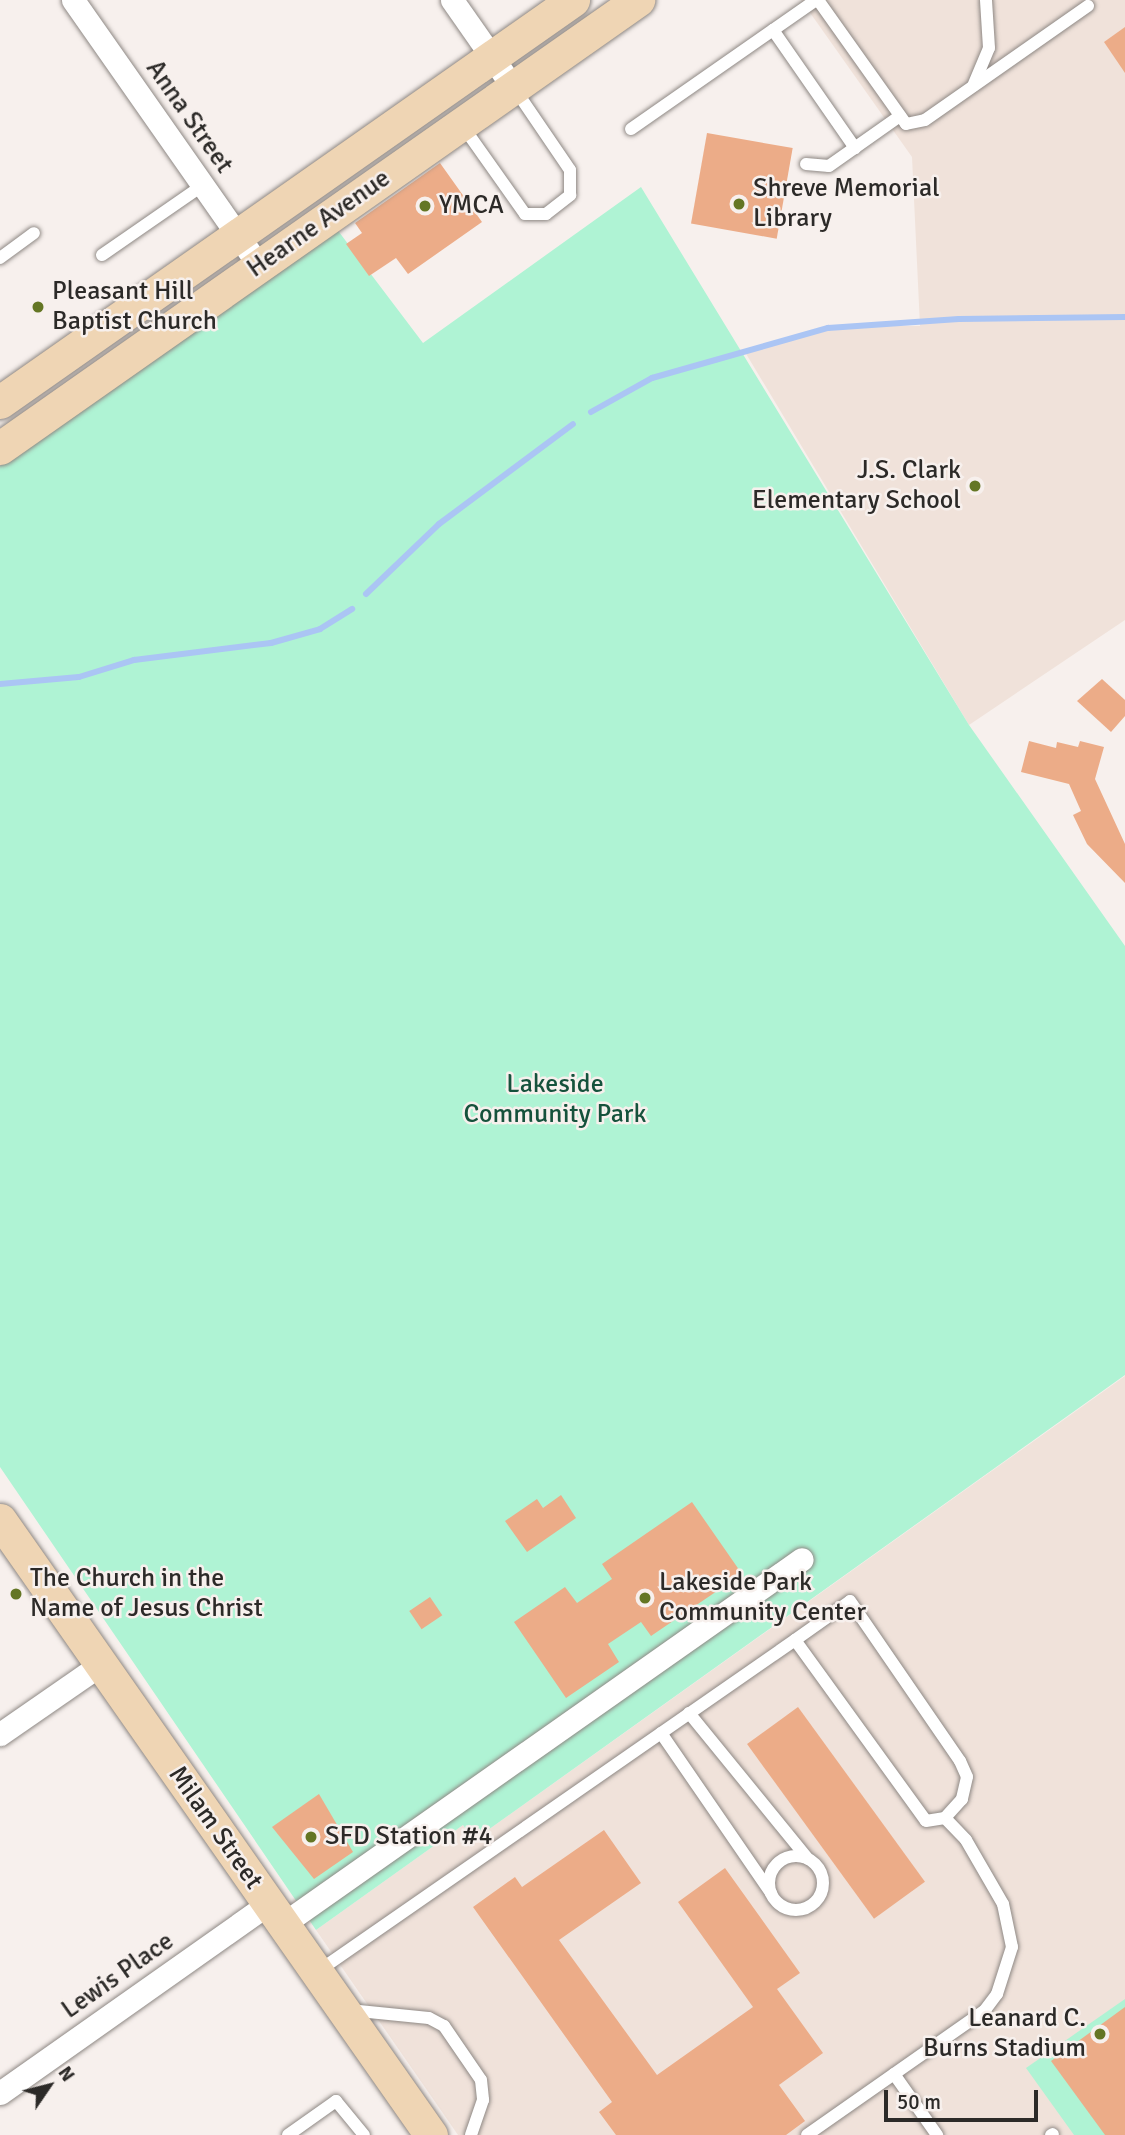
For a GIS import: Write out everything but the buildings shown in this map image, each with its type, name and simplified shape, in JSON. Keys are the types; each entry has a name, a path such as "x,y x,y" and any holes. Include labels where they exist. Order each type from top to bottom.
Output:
{"main road":[{"name":"Hearne Avenue","path":"0,402 573,0"},
{"name":"Hearne Avenue","path":"2,441 259,266 638,0"},
{"name":"Milam Street","path":"0,1520 91,1670"},
{"name":"Milam Street","path":"0,1559 91,1670 267,1915 404,2135"},
{"name":"Milam Street","path":"267,1915 316,1972 431,2135"}],"street":[{"name":"Anna Street","path":"73,0 259,266"},
{"path":"452,0 513,88"},
{"name":"Lewis Place","path":"0,2093 802,1559"},
{"path":"0,1734 91,1670"}],"lane":[{"path":"631,129 817,0 906,124 925,120 1088,6"},
{"path":"973,87 989,48 986,0"},
{"path":"773,30 855,148"},
{"path":"462,124 525,214 546,214 570,195 570,170 513,88"},
{"path":"806,164 829,166 900,116"},
{"path":"102,254 203,185"},
{"path":"0,258 34,233"},
{"path":"316,1972 850,1601 960,1761 967,1777 962,1798 945,1818 926,1821 795,1640"},
{"path":"661,1732 771,1893 790,1910 814,1903 823,1880 689,1713"},
{"path":"807,2135 984,2011 998,1994 1012,1947 1003,1904 966,1840 945,1818"},
{"path":"771,1893 774,1867 789,1856 808,1858"},
{"path":"343,2009 429,2018 444,2026 481,2080 483,2100 471,2135"},
{"path":"894,2074 937,2135"},
{"path":"288,2135 336,2101 364,2135"}],"shaded area":[{"name":"J.S. Clark Elementary School","path":"801,0 1125,0 1125,620 969,725 745,352 846,326 920,326 912,157"},
{"path":"1125,1376 1125,2135 458,2135 316,1930 463,1825 474,1840"}],"green space":[{"name":"Lakeside Community Park","path":"641,187 969,725 1125,946 1125,1375 474,1840 463,1825 316,1930 0,1467 0,466 336,228 423,343"},
{"name":"Leanard C. Burns Stadium","path":"1125,1999 1125,2135 1074,2135 1026,2068"}],"waterway":[{"path":"591,412 652,378 828,328 959,319 1125,317"},
{"path":"366,594 439,524 573,424"},
{"path":"0,684 79,677 134,660 271,643 320,629 352,609"}],"place":[{"name":"Shreve Memorial Library","path":"739,204"},
{"name":"YMCA","path":"425,206"},
{"name":"Pleasant Hill Baptist Church","path":"38,307"},
{"name":"J.S. Clark Elementary School","path":"975,486"},
{"name":"The Church in the Name of Jesus Christ","path":"16,1594"},
{"name":"Lakeside Park Community Center","path":"645,1598"},
{"name":"SFD Station #4","path":"311,1837"},
{"name":"Leanard C. Burns Stadium","path":"1100,2034"}]}
